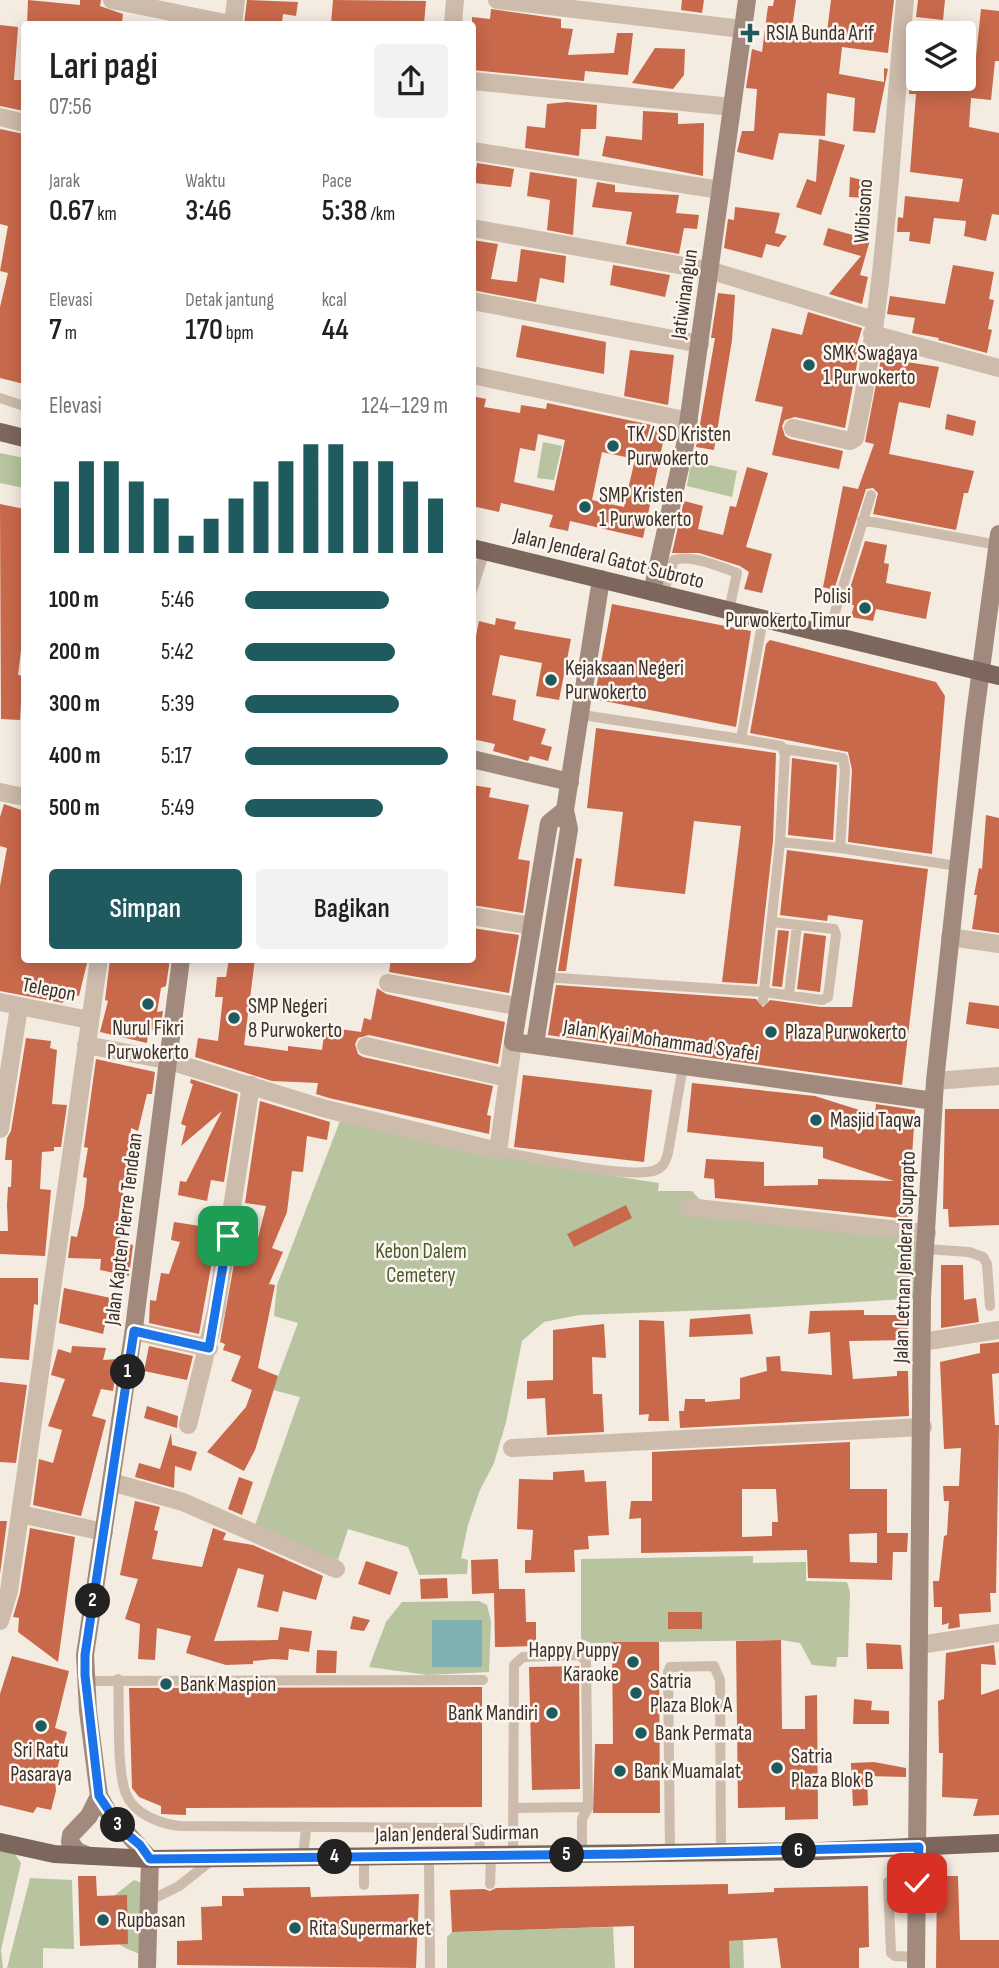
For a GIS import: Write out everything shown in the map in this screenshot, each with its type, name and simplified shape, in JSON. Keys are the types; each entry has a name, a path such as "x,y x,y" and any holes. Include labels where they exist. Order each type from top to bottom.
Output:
{"main road":[{"path":"0,432 21,437"},
{"name":"Jalan Jenderal Gatot Subroto","path":"479,549 999,676"},
{"name":"Jalan Jenderal Sudirman","path":"0,1842 54,1854 150,1859 582,1855 999,1843"}],"street":[{"path":"112,0 216,21"},
{"path":"232,21 236,0"},
{"path":"453,21 455,0"},
{"path":"497,0 742,29"},
{"name":"Jatiwinangun","path":"657,593 701,344 747,0"},
{"name":"Wibisono","path":"793,428 850,441 855,438 888,220 888,169 905,0"},
{"path":"476,81 732,107"},
{"path":"0,117 21,121"},
{"path":"476,152 720,190"},
{"path":"476,229 712,271 999,368"},
{"path":"476,302 701,344"},
{"path":"476,376 689,421"},
{"name":"Jalan Letnan Jenderal Suprapto","path":"916,1963 922,1342 935,1081 957,866 998,539"},
{"name":"Jalan Kyai Mohammad Syafei","path":"601,579 582,715 565,810 569,829 535,1044 683,1066 755,1071 934,1101"},
{"path":"476,760 570,782"},
{"path":"0,792 21,796"},
{"path":"86,1045 166,1060 326,1109 498,1152 516,1006 550,823 565,810"},
{"path":"476,917 532,926"},
{"path":"950,937 999,944"},
{"path":"0,1621 9,1591 98,963"},
{"name":"Jalan Kapten Pierre Tendean","path":"99,1796 85,1655 134,1331 166,1060 180,963"},
{"path":"388,983 516,1006"},
{"name":"Telepon","path":"0,1002 89,1020"},
{"path":"0,1129 19,1007"},
{"path":"513,1042 535,1044"},
{"path":"366,1046 507,1078"},
{"path":"935,1081 999,1076"},
{"path":"188,1425 209,1348 251,1085"},
{"path":"688,1207 926,1241"},
{"path":"922,1342 999,1330"},
{"path":"134,1331 209,1348"},
{"path":"512,1448 923,1427"},
{"path":"111,1482 183,1502 336,1569"},
{"path":"20,1514 104,1532"},
{"path":"919,1644 999,1633"},
{"path":"89,1856 77,1851 69,1842 71,1835 89,1816 99,1796 121,1829 140,1845 150,1859 147,1968"}],"lane":[{"path":"0,398 21,405"},
{"path":"828,635 871,495"},
{"path":"862,520 998,539"},
{"path":"476,567 479,549"},
{"path":"657,593 674,560 710,565 737,573 729,610"},
{"path":"741,739 763,619"},
{"path":"582,715 741,739 842,758 845,770 840,848"},
{"path":"763,996 779,842 784,749"},
{"path":"779,842 840,848 957,866"},
{"path":"544,977 763,996 789,995 822,1000 831,992 836,932 772,922"},
{"path":"789,995 797,925"},
{"path":"498,1152 628,1172 657,1170 665,1163 668,1153 683,1066"},
{"path":"926,1241 983,1257 987,1264 990,1306"},
{"path":"513,1855 514,1665 523,1657 579,1655 586,1661 588,1807 582,1819 582,1855"},
{"path":"670,1853 668,1672 670,1667 694,1665 714,1666 720,1680 721,1852"},
{"path":"118,1679 122,1775 126,1796 162,1824 306,1829 476,1828 479,1829 490,1884"},
{"path":"86,1681 483,1680"},
{"path":"513,1808 588,1807"},
{"path":"303,1857 306,1829"},
{"path":"364,1857 364,1885"},
{"path":"429,1857 430,1968"},
{"path":"148,1901 179,1886 214,1859"},
{"path":"888,1882 891,1953 916,1963"}],"green space":[{"path":"543,442 562,446 554,480 537,478"},
{"path":"0,453 21,457 21,487 0,483"},
{"path":"691,461 737,471 732,497 687,486"},
{"name":"Kebon Dalem Cemetery","path":"343,1113 549,1166 659,1183 658,1191 692,1191 700,1200 926,1233 922,1298 579,1315 544,1322 522,1341 506,1422 494,1463 480,1490 468,1525 461,1558 468,1560 467,1574 419,1575 408,1547 348,1529 338,1560 254,1528 300,1397 273,1390 298,1323 274,1316 277,1285"},
{"path":"753,1556 753,1563 806,1562 806,1581 847,1582 850,1592 848,1657 837,1657 836,1667 812,1665 800,1643 781,1640 591,1643 581,1639 581,1559"},
{"path":"479,1601 487,1605 491,1621 489,1672 428,1675 369,1667 386,1622 402,1602"},
{"path":"0,1850 15,1854 21,1863 1,1950 3,1968 0,1968"},
{"path":"30,1878 72,1880 74,1949 43,1948 43,1968 7,1968"},
{"path":"134,1880 144,1884 147,1959 117,1943 113,1908 115,1895"},
{"path":"613,1927 615,1968 447,1968 447,1937 452,1932"},
{"path":"743,1940 744,1968 730,1968 729,1941"}],"water":[{"path":"432,1620 482,1620 482,1667 432,1667"}],"building":[{"path":"28,0 80,5 80,0 101,0 100,6 123,14 122,21 27,21"},
{"path":"247,0 298,2 296,16 283,14 282,21 244,21"},
{"path":"333,0 426,1 424,21 331,21"},
{"path":"682,0 704,0 702,13 681,10"},
{"path":"774,0 796,0 791,36 826,40 831,0 894,0 888,53 842,47 839,74 884,82 884,68 888,69 875,133 853,131 855,98 827,93 825,136 779,133 773,160 737,152 742,131 754,131 757,89 746,88 752,49 762,52 768,6 773,6"},
{"path":"918,0 945,0 943,20 916,17"},
{"path":"491,9 561,19 561,28 573,29 568,55 614,53 617,33 633,33 628,75 585,71 584,81 476,70 476,21 472,21 472,17 490,19"},
{"path":"981,9 999,11 999,61 995,61 991,100 971,98 969,127 999,133 999,215 992,214 986,241 964,236 966,221 934,218 930,244 909,241 910,232 897,232 898,217 903,218 905,196 959,202 963,179 910,172 916,94 909,94 909,91 976,91"},
{"path":"0,25 18,27 14,80 21,80 21,110 0,106"},
{"path":"655,48 685,49 684,75 673,89 632,83"},
{"path":"567,102 597,105 596,129 581,129 579,156 525,148 527,126 545,128 547,104"},
{"path":"643,111 678,113 678,124 704,123 703,176 602,156 606,136 642,140"},
{"path":"0,129 21,133 21,383 0,378 0,307 8,273 0,271 8,226 0,224"},
{"path":"819,139 845,145 821,215 796,207 807,179 816,182"},
{"path":"477,163 514,169 511,187 476,183"},
{"path":"530,172 577,179 573,235 547,230 550,200 527,196"},
{"path":"850,177 866,181 867,198 849,197"},
{"path":"597,182 615,185 615,192 679,195 676,213 699,215 697,229 684,228 679,254 626,244 632,212 592,207"},
{"path":"735,207 780,213 775,233 787,236 779,247 766,244 762,258 724,248 728,219 734,220"},
{"path":"828,228 870,240 860,275 868,277 862,304 829,294 861,256 823,245"},
{"path":"476,241 498,244 491,279 517,282 521,249 566,256 564,283 540,278 536,302 476,291"},
{"path":"613,265 670,275 665,297 610,285"},
{"path":"953,265 994,272 989,299 994,300 988,329 992,330 987,353 938,340 939,338 912,333 915,318 887,314 890,296 945,304"},
{"path":"718,293 735,295 732,340 714,450 696,447 715,338 711,338"},
{"name":"SMK Swagaya 1 Purwokerto","path":"808,312 862,328 855,352 859,353 845,428 795,417 785,420 782,426 785,436 790,439 843,451 839,469 772,455 783,407 755,401 772,328 802,335"},
{"path":"522,325 606,342 604,374 516,357"},
{"path":"630,350 674,355 668,405 624,396"},
{"path":"881,358 939,367 930,408 899,402 889,454 974,471 968,493 964,493 956,530 873,514 878,493 873,488 866,489 834,590 823,587 843,486 858,489 874,444 865,442"},
{"path":"476,397 486,399 484,407 520,413 521,405 546,409 547,403 666,428 643,538 570,521 568,531 549,527 553,515 501,503 499,512 476,507","holes":["538,434 565,440 554,491 514,482 520,448 535,451","602,452 635,459 624,507 592,500"]},
{"path":"947,414 976,421 973,436 945,429"},
{"path":"747,467 768,473 746,547 772,554 762,593 744,589 749,572 740,566 699,553 672,553 684,501 703,506 698,529 723,535 730,506 736,507"},
{"path":"0,504 21,508 21,650 18,675 21,676 20,720 1,719"},
{"path":"865,541 887,545 884,563 889,564 886,583 931,592 926,619 876,609 873,621 851,617 854,605 845,604"},
{"path":"612,604 751,631 736,727 594,699"},
{"name":"Kejaksaan Negeri Purwokerto","path":"496,618 516,622 514,629 571,639 559,700 536,696 542,663 500,655 492,695 516,700 513,720 546,729 541,744 552,747 548,761 530,756 528,761 493,751 495,744 476,740 476,636 479,621 495,625"},
{"path":"770,640 936,682 945,696 932,854 848,842 852,770 848,752 750,733 766,644"},
{"path":"596,728 776,753 773,841 757,984 722,982 741,826 694,821 685,894 614,886 623,812 587,808"},
{"path":"792,758 837,765 833,840 788,835"},
{"path":"476,786 491,788 489,797 529,805 518,859 530,861 523,913 476,906"},
{"path":"4,804 21,810 21,963 87,963 79,996 64,993 63,1003 0,991 0,886 7,848 0,846 0,817"},
{"path":"986,815 999,818 999,933 972,929 977,895 974,895 979,868 982,869"},
{"path":"787,850 928,869 902,1085 548,1035 556,985 756,999 763,1007 770,1000 821,1007 852,1007 863,920 828,915 827,921 780,915"},
{"path":"576,858 582,859 566,971 558,971"},
{"path":"476,929 519,935 509,993 389,972 390,963 476,963"},
{"path":"778,930 789,931 782,987 772,986"},
{"path":"804,933 826,936 820,992 797,989"},
{"path":"110,963 169,963 166,986 161,988 157,1012 163,1011 160,1031 148,1030 147,1043 100,1032 108,1001 105,1000"},
{"path":"228,963 254,963 244,1045 288,1051 288,1046 322,1050 325,1027 361,1032 364,1018 371,1020 377,988 386,994 505,1022 498,1064 369,1035 358,1038 355,1044 358,1054 363,1057 493,1086 487,1115 491,1116 489,1134 329,1098 316,1094 318,1083 272,1081 195,1057 198,1038 218,1041 223,997 215,997 217,977 226,977"},
{"path":"969,1002 999,1006 999,1029 966,1024"},
{"path":"26,1038 51,1041 50,1048 57,1050 52,1104 67,1105 61,1147 42,1152 40,1189 51,1190 45,1256 0,1254 0,1231 8,1231 8,1187 11,1187 12,1160 5,1160 7,1138 11,1131"},
{"path":"96,1059 155,1072 152,1094 147,1094 138,1131 131,1128 129,1163 118,1220 124,1222 119,1243 133,1245 129,1276 100,1270 101,1259 68,1258 71,1236 77,1237 84,1206 87,1178 83,1177 88,1148 84,1147"},
{"path":"523,1075 652,1090 644,1162 514,1147"},
{"path":"191,1079 238,1094 224,1182 211,1180 207,1201 178,1195 180,1181 186,1182 222,1111 181,1146 186,1126 181,1124 193,1084 190,1083"},
{"path":"692,1083 815,1096 875,1115 876,1104 915,1110 908,1219 715,1198 714,1179 704,1178 706,1159 764,1162 764,1186 818,1185 818,1179 894,1181 823,1158 823,1147 687,1132"},
{"path":"260,1101 330,1122 327,1140 307,1136 303,1172 292,1171 287,1212 272,1248 283,1252 269,1284 275,1285 258,1368 278,1376 255,1450 244,1471 207,1452 246,1407 252,1390 231,1381 241,1356 223,1350 225,1344 220,1342 239,1236 257,1242 266,1206 245,1203"},
{"path":"945,1109 999,1109 999,1225 949,1227 948,1209 943,1209"},
{"path":"626,1205 632,1218 574,1247 567,1234"},
{"path":"174,1222 200,1226 199,1232 217,1233 199,1334 149,1323 150,1300 156,1301 161,1273 169,1274 180,1242 171,1240"},
{"path":"941,1265 963,1265 964,1300 976,1298 979,1322 941,1328"},
{"path":"0,1278 38,1278 38,1305 34,1304 29,1360 0,1358"},
{"path":"64,1288 111,1298 103,1334 59,1323"},
{"path":"864,1310 864,1315 907,1315 909,1340 849,1341 853,1379 897,1376 897,1371 908,1371 909,1416 680,1428 679,1411 684,1411 685,1399 705,1399 705,1402 740,1399 740,1378 767,1371 766,1357 780,1356 781,1371 832,1375 830,1332 808,1334 810,1311"},
{"path":"750,1314 753,1334 689,1337 690,1319"},
{"path":"639,1320 664,1321 669,1421 648,1421 649,1414 639,1415"},
{"path":"604,1324 606,1358 592,1357 593,1394 602,1394 604,1432 547,1435 545,1398 527,1399 527,1381 553,1380 553,1330"},
{"path":"999,1342 999,1373 992,1374 995,1425 999,1425 996,1593 990,1593 991,1612 959,1614 960,1627 948,1629 949,1623 942,1625 942,1607 934,1607 933,1581 939,1581 944,1536 947,1535 949,1501 944,1501 943,1486 959,1486 961,1448 944,1449 940,1362 980,1353 980,1344"},
{"path":"72,1346 106,1348 103,1360 118,1359 113,1391 101,1389 92,1416 106,1420 81,1516 33,1505 39,1459 53,1463 62,1430 48,1426 65,1379 51,1375 58,1349 71,1353"},
{"path":"149,1346 193,1356 187,1380 144,1371"},
{"path":"0,1382 27,1385 16,1463 0,1462"},
{"path":"147,1406 178,1416 177,1428 144,1418"},
{"path":"171,1433 172,1445 197,1452 191,1471 175,1466 174,1488 135,1477 139,1463 160,1469"},
{"path":"850,1442 850,1489 887,1489 887,1533 908,1533 907,1552 893,1552 892,1580 808,1578 807,1550 641,1553 641,1518 629,1519 631,1501 652,1501 652,1452","holes":["742,1489 776,1489 778,1522 772,1522 772,1536 742,1537","877,1533 877,1563 850,1562 849,1534"]},
{"path":"584,1470 585,1482 606,1481 609,1535 588,1536 589,1549 574,1550 575,1572 525,1573 525,1560 531,1560 533,1530 517,1529 519,1479 553,1480 553,1472"},
{"path":"239,1477 253,1482 242,1515 228,1509"},
{"path":"135,1501 160,1507 154,1530 158,1531 152,1559 202,1567 213,1528 226,1533 223,1540 253,1545 323,1576 316,1600 283,1591 278,1612 257,1607 264,1575 238,1568 214,1641 278,1640 280,1627 312,1631 309,1652 289,1649 288,1660 273,1659 253,1661 253,1664 226,1665 186,1653 191,1636 157,1628 155,1660 138,1659 140,1624 125,1619 138,1579 120,1575"},
{"path":"0,1521 7,1521 0,1574"},
{"path":"30,1528 75,1537 58,1662 18,1632 19,1618 13,1617 20,1593"},
{"path":"498,1559 499,1589 525,1589 526,1622 536,1622 536,1646 495,1647 494,1593 472,1594 471,1560"},
{"path":"366,1561 398,1572 390,1595 358,1584"},
{"path":"447,1578 448,1598 421,1599 420,1579"},
{"path":"668,1612 702,1612 702,1629 668,1629"},
{"path":"353,1616 370,1620 364,1631 350,1629"},
{"name":"Satria Plaza Blok B","path":"781,1640 782,1729 805,1729 805,1696 817,1695 818,1819 785,1820 785,1807 738,1808 736,1641"},
{"name":"Satria Plaza Blok A","path":"612,1642 659,1642 660,1813 593,1813 595,1744 613,1744"},
{"path":"866,1643 901,1645 903,1669 867,1669"},
{"path":"994,1645 996,1665 981,1664 981,1695 999,1689 999,1815 973,1816 978,1799 942,1797 943,1753 939,1753 938,1701 944,1699 946,1653"},
{"path":"317,1650 337,1651 336,1673 316,1673"},
{"path":"12,1656 69,1671 55,1728 67,1732 55,1777 56,1791 51,1810 37,1807 33,1813 0,1805 0,1694"},
{"path":"579,1666 580,1789 532,1790 529,1667"},
{"path":"482,1687 482,1807 186,1808 186,1815 161,1814 161,1806 139,1797 132,1788 129,1688"},
{"path":"854,1699 872,1701 871,1710 889,1711 889,1724 853,1724"},
{"path":"874,1762 906,1768 906,1777 867,1776 868,1805 853,1806 851,1763"},
{"name":"Rupbasan","path":"78,1876 96,1876 97,1896 127,1895 128,1944 80,1946"},
{"path":"937,1876 958,1876 960,1940 999,1940 999,1968 936,1968"},
{"path":"728,1884 728,1894 774,1892 774,1888 868,1886 869,1947 859,1948 859,1968 781,1968 777,1938 729,1941 730,1968 634,1968 634,1926 452,1932 450,1890"},
{"path":"310,1887 311,1897 419,1894 416,1968 177,1965 177,1941 202,1940 201,1907 222,1906 222,1896 244,1896 243,1888"}],"place":[{"name":"RSIA Bunda Arif","path":"750,33"},
{"name":"SMK Swagaya 1 Purwokerto","path":"809,365"},
{"name":"TK / SD Kristen Purwokerto","path":"613,446"},
{"name":"SMP Kristen 1 Purwokerto","path":"585,507"},
{"name":"Polisi Purwokerto Timur","path":"865,608"},
{"name":"Kejaksaan Negeri Purwokerto","path":"551,680"},
{"name":"Nurul Fikri Purwokerto","path":"148,1004"},
{"name":"SMP Negeri 8 Purwokerto","path":"234,1018"},
{"name":"Plaza Purwokerto","path":"771,1032"},
{"name":"Masjid Taqwa","path":"816,1120"},
{"name":"Happy Puppy Karaoke","path":"633,1662"},
{"name":"Bank Maspion","path":"166,1684"},
{"name":"Satria Plaza Blok A","path":"636,1693"},
{"name":"Bank Mandiri","path":"552,1713"},
{"name":"Sri Ratu Pasaraya","path":"41,1726"},
{"name":"Bank Permata","path":"641,1733"},
{"name":"Satria Plaza Blok B","path":"777,1768"},
{"name":"Bank Muamalat","path":"620,1771"},
{"name":"Rupbasan","path":"103,1920"},
{"name":"Rita Supermarket","path":"295,1928"}],"route":[{"path":"228,1236 209,1348 134,1331 85,1655 88,1712 99,1796 121,1829 140,1845 150,1859 820,1851 919,1847 917,1883"}]}
